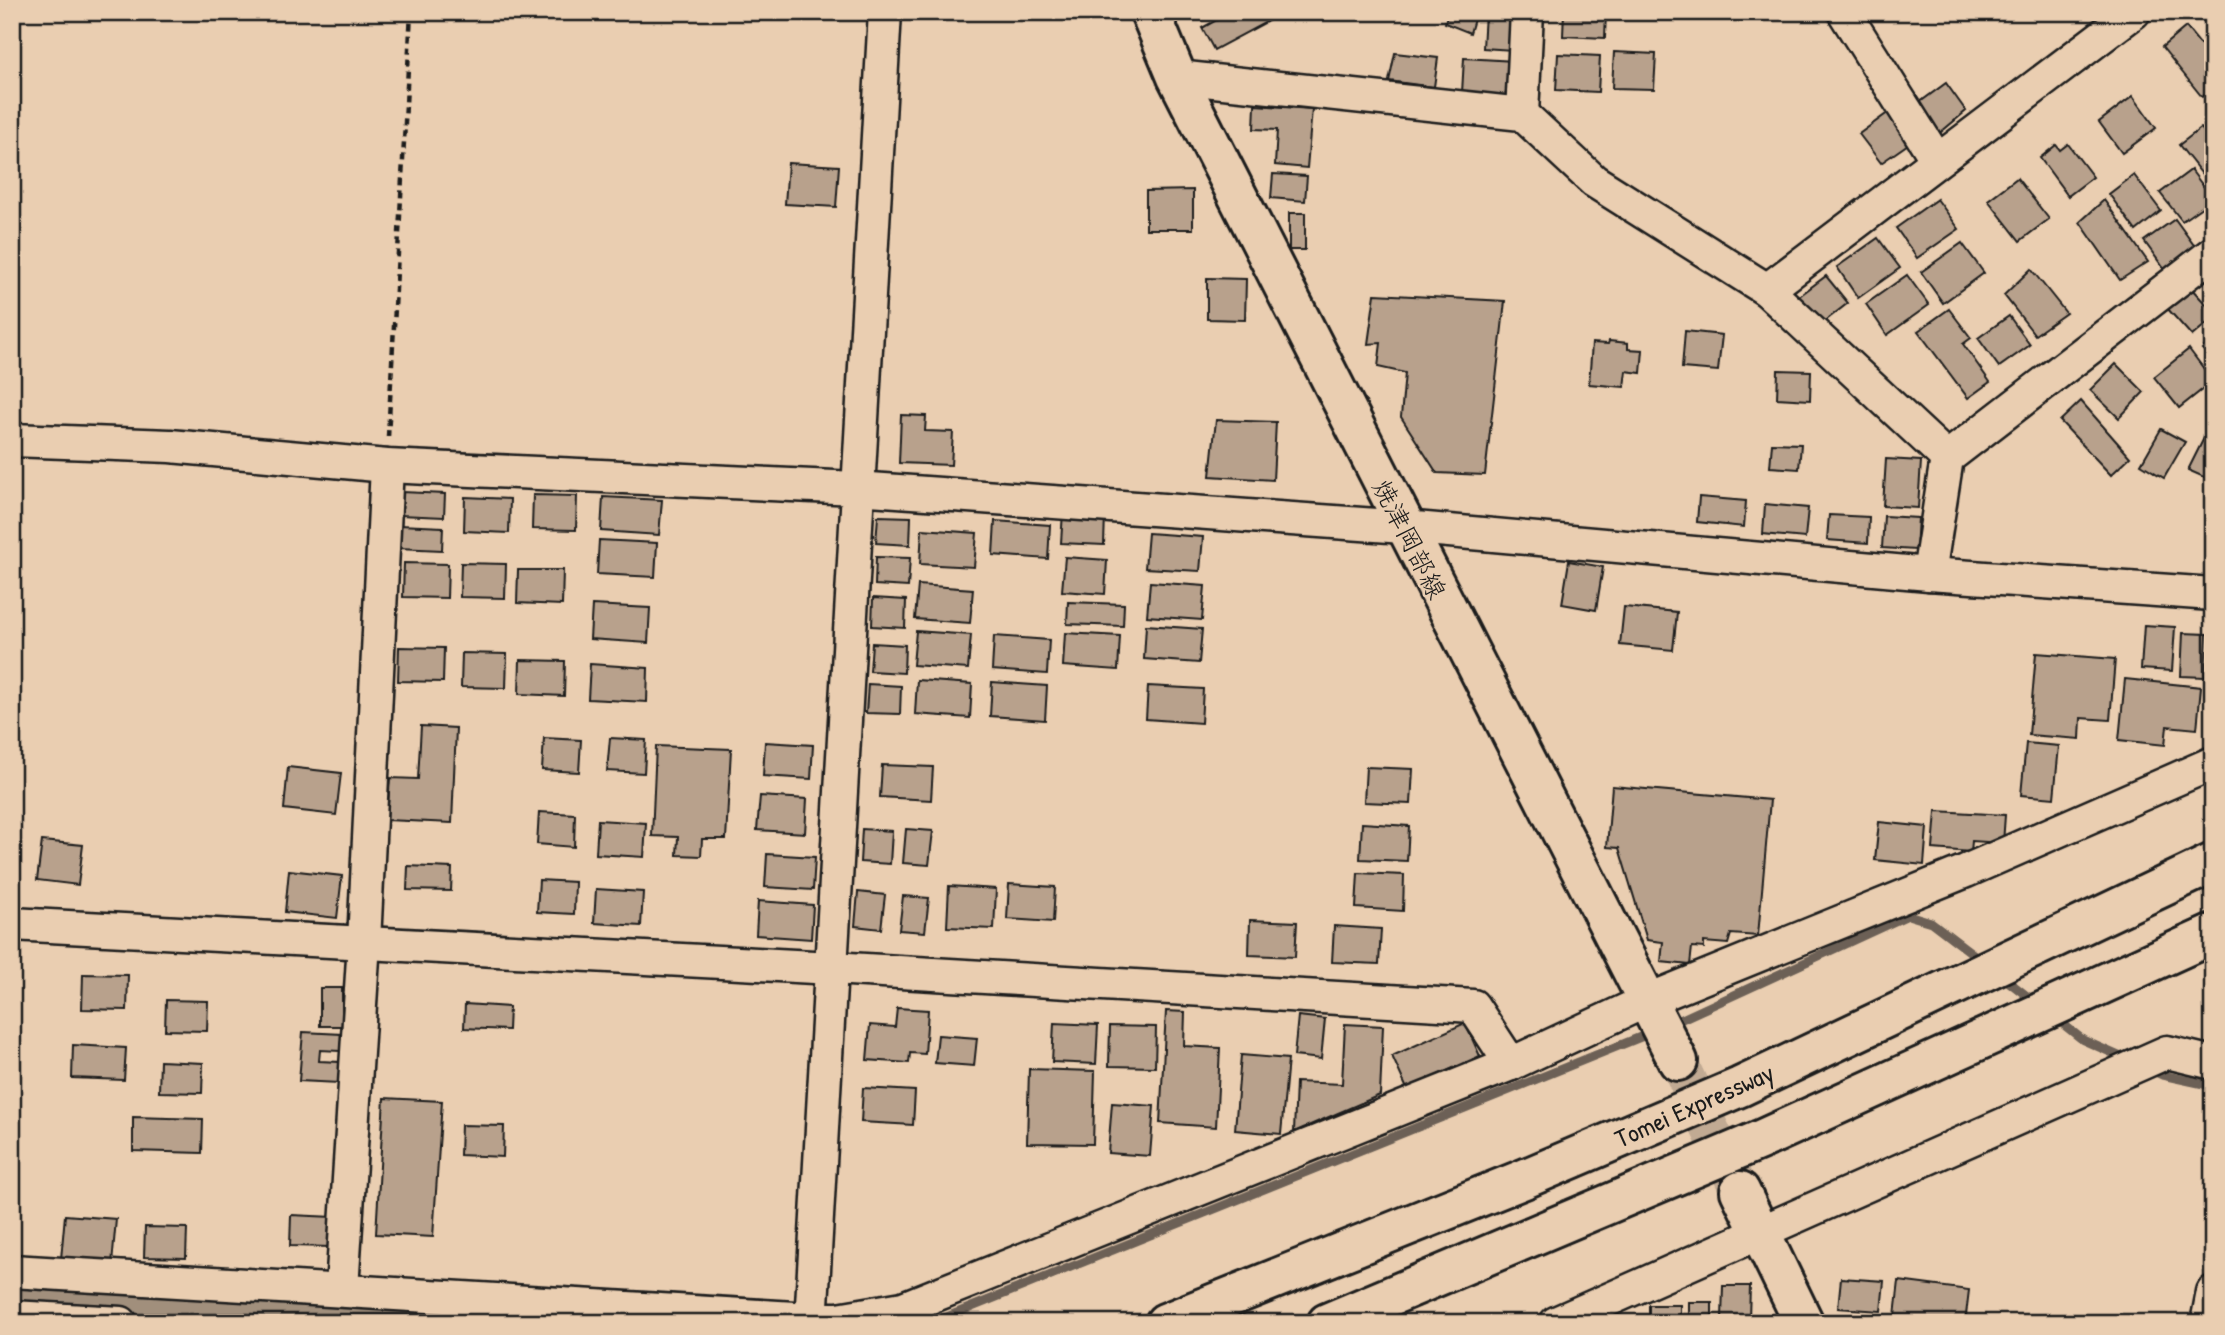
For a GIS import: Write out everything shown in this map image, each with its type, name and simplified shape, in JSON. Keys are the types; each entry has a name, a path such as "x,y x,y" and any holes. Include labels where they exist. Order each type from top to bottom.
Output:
{"main road":[{"name":"焼津岡部線","path":"1150,12 1177,78 1678,1061"},
{"name":"Tomei Expressway","path":"1164,1323 1524,1179 1740,1087 2213,863"},
{"path":"1327,1323 1772,1134 2213,934"},
{"path":"1740,1191 1758,1233 1804,1323"}],"street":[{"path":"811,1321 884,12"},
{"path":"1522,114 1527,12"},
{"path":"1844,12 1937,160"},
{"path":"1767,290 2134,12"},
{"path":"1177,78 1522,114 1594,181 1767,290 1947,458"},
{"path":"1929,574 1947,458 2213,253"},
{"path":"12,440 170,446 387,466 856,488 1404,527 1929,574 2213,594"},
{"path":"342,1289 364,942 387,466"},
{"path":"12,1271 342,1289 811,1321 903,1308 1511,1064 1646,1001 1966,871 2213,763"},
{"path":"12,924 1473,1006 1511,1064"},
{"path":"1556,1323 2167,1052 2213,1063"},
{"path":"2207,1323 2213,1292"},
{"path":"12,1317 121,1323"}],"path":[{"path":"387,466 411,12"}],"building":[{"path":"1231,12 1281,14 1214,50 1202,28"},
{"path":"1448,12 1476,12 1470,33 1445,23"},
{"path":"1564,12 1606,12 1605,38 1563,36"},
{"path":"1485,13 1515,15 1513,50 1483,48"},
{"path":"2186,27 2213,60 2213,89 2202,97 2162,47"},
{"path":"1614,52 1656,54 1654,89 1612,88"},
{"path":"1395,53 1438,58 1434,87 1389,81"},
{"path":"1558,54 1600,56 1598,92 1556,90"},
{"path":"1464,58 1514,61 1513,97 1462,93"},
{"path":"1946,83 1966,111 1935,137 1912,108"},
{"path":"2133,96 2156,128 2122,153 2099,122"},
{"path":"1255,105 1312,109 1307,168 1275,165 1277,130 1254,129"},
{"path":"1889,112 1911,142 1881,163 1859,134"},
{"path":"2201,128 2213,142 2213,188 2179,145"},
{"path":"2068,144 2093,177 2068,196 2040,158 2056,145 2060,150"},
{"path":"788,163 839,166 836,207 785,204"},
{"path":"2191,170 2213,199 2182,221 2160,193"},
{"path":"1273,174 1307,176 1305,201 1271,198"},
{"path":"2134,175 2161,211 2136,231 2109,194"},
{"path":"2017,178 2049,219 2020,241 1988,200"},
{"path":"1193,190 1193,229 1146,229 1146,191"},
{"path":"1937,199 1959,229 1917,258 1896,228"},
{"path":"2104,200 2148,262 2120,280 2080,222"},
{"path":"1289,213 1305,213 1305,250 1289,250"},
{"path":"2175,219 2196,248 2165,270 2144,241"},
{"path":"1878,238 1900,268 1858,298 1837,267"},
{"path":"1962,243 1984,273 1943,303 1921,272"},
{"path":"2031,269 2066,313 2035,335 2004,295"},
{"path":"1907,275 1929,305 1887,335 1866,304"},
{"path":"1826,276 1848,303 1816,328 1794,300"},
{"path":"1207,278 1246,279 1245,320 1207,319"},
{"path":"2190,287 2213,312 2213,318 2192,336 2167,308"},
{"path":"1375,294 1505,301 1485,475 1437,473 1401,417 1405,373 1378,367 1381,343 1368,344"},
{"path":"1949,309 1971,338 1963,344 1990,382 1968,398 1918,331"},
{"path":"2009,316 2030,345 1999,367 1978,338"},
{"path":"1685,331 1722,335 1718,371 1682,368"},
{"path":"2213,339 2213,360 2202,349"},
{"path":"1609,341 1628,343 1628,349 1643,350 1641,373 1626,371 1624,387 1589,384 1592,343 1608,344"},
{"path":"2189,349 2213,381 2179,408 2154,377"},
{"path":"2116,364 2144,392 2119,418 2090,390"},
{"path":"1778,370 1811,371 1810,400 1777,398"},
{"path":"2081,401 2130,457 2111,475 2060,421"},
{"path":"901,415 926,416 925,431 953,432 951,465 899,463"},
{"path":"1216,420 1276,422 1273,480 1210,476"},
{"path":"2213,420 2213,481 2188,470"},
{"path":"2161,429 2185,442 2164,478 2141,464"},
{"path":"1772,443 1801,444 1799,469 1770,467"},
{"path":"1886,459 1921,461 1918,508 1883,506"},
{"path":"402,492 445,494 444,517 400,515"},
{"path":"533,495 577,496 576,530 532,529"},
{"path":"465,497 510,499 509,533 464,531"},
{"path":"603,497 662,500 659,535 601,531"},
{"path":"1699,497 1746,501 1744,527 1697,522"},
{"path":"1765,504 1808,508 1805,538 1763,534"},
{"path":"1063,512 1105,514 1104,545 1061,543"},
{"path":"1829,515 1869,517 1868,543 1827,540"},
{"path":"878,516 911,517 910,545 876,543"},
{"path":"1884,516 1918,518 1916,550 1882,548"},
{"path":"995,521 1050,525 1048,559 993,555"},
{"path":"399,525 443,527 442,550 398,548"},
{"path":"922,529 977,533 974,567 920,564"},
{"path":"1148,533 1203,537 1200,571 1145,568"},
{"path":"599,540 657,543 655,577 597,574"},
{"path":"876,557 910,558 908,587 875,585"},
{"path":"1065,557 1107,560 1105,594 1062,591"},
{"path":"1569,561 1603,567 1596,610 1562,604"},
{"path":"404,563 448,564 447,598 403,597"},
{"path":"461,563 506,564 505,598 460,597"},
{"path":"518,570 563,570 562,605 517,603"},
{"path":"1150,582 1205,586 1202,620 1147,616"},
{"path":"918,585 973,589 970,623 915,619"},
{"path":"873,598 906,600 905,628 872,626"},
{"path":"1068,602 1124,604 1123,626 1067,624"},
{"path":"592,605 650,608 648,643 590,639"},
{"path":"1624,607 1677,612 1673,650 1620,645"},
{"path":"1146,625 1202,629 1199,663 1144,659"},
{"path":"2144,625 2175,627 2172,671 2141,669"},
{"path":"916,631 971,635 968,669 913,665"},
{"path":"1065,633 1120,636 1118,670 1063,666"},
{"path":"2183,633 2207,634 2205,677 2181,676"},
{"path":"994,636 1049,640 1047,674 992,670"},
{"path":"872,643 905,645 904,673 870,671"},
{"path":"399,647 444,648 443,682 398,681"},
{"path":"462,653 507,654 506,688 461,687"},
{"path":"2036,653 2115,659 2110,720 2081,718 2080,739 2029,735"},
{"path":"520,660 565,661 564,696 519,694"},
{"path":"590,664 648,668 647,702 588,699"},
{"path":"2125,679 2201,687 2197,729 2167,726 2165,745 2119,740"},
{"path":"917,680 972,684 970,718 915,714"},
{"path":"992,682 1047,686 1045,720 990,716"},
{"path":"868,684 901,686 900,714 866,713"},
{"path":"1148,686 1203,689 1201,723 1146,719"},
{"path":"421,726 456,728 452,823 387,820 390,778 418,779"},
{"path":"544,738 581,740 579,772 542,770"},
{"path":"610,738 646,740 644,773 607,771"},
{"path":"765,742 813,745 811,779 763,776"},
{"path":"2026,743 2059,746 2054,798 2021,795"},
{"path":"656,746 731,749 726,839 702,839 701,856 677,855 678,837 652,836"},
{"path":"882,765 933,767 931,800 880,797"},
{"path":"288,767 341,773 336,815 284,809"},
{"path":"1366,767 1413,769 1411,804 1364,802"},
{"path":"1612,786 1770,800 1758,936 1731,934 1728,944 1704,942 1704,948 1692,947 1690,965 1661,962 1663,942 1647,940 1619,848 1607,847"},
{"path":"760,796 807,799 805,833 757,830"},
{"path":"1936,811 2005,815 2003,843 1972,841 1971,852 1933,849"},
{"path":"539,812 575,814 574,847 537,844"},
{"path":"598,820 646,823 644,857 596,854"},
{"path":"1879,822 1927,827 1924,865 1875,860"},
{"path":"1362,823 1409,826 1407,861 1360,859"},
{"path":"862,829 892,831 890,864 860,862"},
{"path":"906,829 933,831 929,865 903,863"},
{"path":"42,841 83,845 78,885 37,880"},
{"path":"767,854 815,857 813,890 765,887"},
{"path":"408,866 452,868 451,891 407,890"},
{"path":"289,870 342,876 337,918 285,912"},
{"path":"1358,873 1404,875 1403,911 1356,908"},
{"path":"539,880 575,882 574,914 537,912"},
{"path":"1009,884 1055,887 1053,922 1007,919"},
{"path":"949,886 996,889 994,929 947,927"},
{"path":"596,889 643,892 641,926 594,923"},
{"path":"858,892 885,895 881,929 855,926"},
{"path":"903,896 929,898 925,932 899,930"},
{"path":"758,901 813,905 811,939 756,935"},
{"path":"1250,920 1297,922 1295,957 1249,955"},
{"path":"1334,926 1381,929 1379,964 1332,962"},
{"path":"83,974 128,975 127,1010 82,1009"},
{"path":"320,988 342,988 342,1026 320,1026"},
{"path":"166,1000 208,1001 207,1031 165,1030"},
{"path":"465,1004 509,1007 508,1030 464,1028"},
{"path":"897,1008 928,1010 925,1054 910,1053 909,1063 867,1060 870,1025 895,1027"},
{"path":"1166,1011 1185,1012 1184,1046 1220,1048 1216,1127 1160,1123"},
{"path":"1298,1016 1325,1019 1321,1059 1294,1056"},
{"path":"1054,1023 1098,1025 1096,1064 1052,1062"},
{"path":"1465,1023 1480,1056 1407,1089 1392,1056"},
{"path":"1345,1024 1383,1026 1380,1095 1294,1132 1296,1082 1342,1084"},
{"path":"1110,1026 1156,1027 1155,1067 1109,1066"},
{"path":"303,1032 342,1034 340,1051 320,1050 319,1061 340,1062 339,1083 299,1081"},
{"path":"938,1035 977,1038 974,1066 935,1063"},
{"path":"73,1045 126,1048 124,1080 72,1078"},
{"path":"1241,1055 1288,1059 1281,1134 1235,1130"},
{"path":"160,1061 203,1063 202,1093 159,1092"},
{"path":"1029,1069 1095,1071 1093,1144 1027,1143"},
{"path":"863,1088 915,1091 913,1125 861,1122"},
{"path":"384,1098 442,1101 433,1237 376,1234"},
{"path":"1112,1103 1154,1106 1150,1156 1108,1153"},
{"path":"133,1117 203,1119 202,1153 133,1151"},
{"path":"461,1125 504,1126 503,1157 460,1155"},
{"path":"65,1215 116,1219 112,1264 61,1259"},
{"path":"291,1215 333,1217 332,1247 290,1246"},
{"path":"145,1227 187,1228 186,1258 144,1257"},
{"path":"1841,1278 1884,1281 1881,1311 1838,1308"},
{"path":"1899,1281 1969,1290 1965,1323 1895,1316"},
{"path":"1723,1286 1750,1286 1749,1319 1722,1319"},
{"path":"1689,1302 1712,1302 1712,1323 1689,1323"},
{"path":"1649,1305 1680,1305 1680,1323 1649,1323"}],"waterway":[{"path":"1669,1025 1908,915 1931,922 1981,960"},
{"path":"2000,975 2036,1003"},
{"path":"2053,1016 2083,1040 2128,1060"},
{"path":"932,1323 1653,1032"},
{"path":"2147,1068 2162,1075 2213,1086"},
{"path":"12,1298 452,1323"}],"tunnel":[{"path":"1678,1061 1737,1186"}]}
